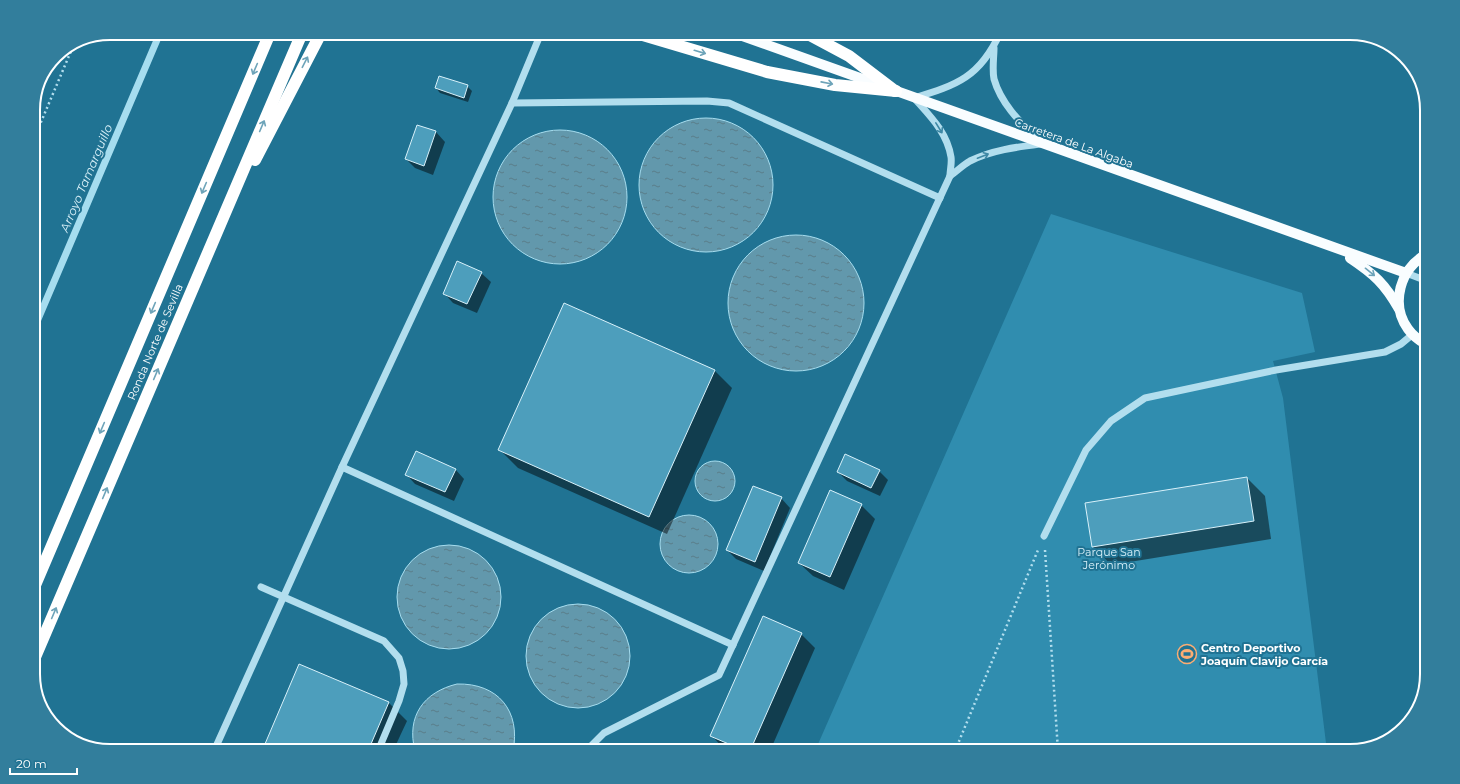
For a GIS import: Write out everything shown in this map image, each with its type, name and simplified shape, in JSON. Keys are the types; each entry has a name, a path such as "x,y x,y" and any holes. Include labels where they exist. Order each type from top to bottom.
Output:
{"highway":[{"name":"Ronda Norte de Sevilla","path":"40,574 267,40"},
{"name":"Ronda Norte de Sevilla","path":"40,646 299,40"},
{"path":"204,259 317,40"},
{"path":"660,40 767,72 835,85 896,92"},
{"path":"819,40 849,56 896,92"}],"main road":[{"name":"Carretera de La Algaba","path":"753,40 1406,273"},
{"path":"1338,250 1380,280 1390,293 1406,324 1413,334 1420,340"},
{"path":"1401,313 1399,297 1400,288 1406,273 1413,264 1420,259"}],"street":[{"path":"217,744 342,467 512,103 538,40"},
{"path":"593,744 604,733 720,675 950,176 951,158 948,145 938,126 914,98 942,90 962,81 977,68 994,48 997,40"},
{"path":"994,48 994,78 1005,103 1019,121 1042,144"},
{"path":"512,103 707,100 729,103 940,198"},
{"path":"950,176 970,161 991,153 1009,148 1042,144"},
{"path":"1406,273 1420,278"},
{"path":"1044,536 1086,450 1111,421 1145,398 1276,370 1384,352 1400,344 1413,334"},
{"path":"342,467 733,645"},
{"path":"261,587 384,641 399,658 403,671 404,684 399,701 381,744"}],"path":[{"path":"40,124 70,53"},
{"path":"958,744 1044,536"},
{"path":"1044,536 1058,744"}],"green space":[{"name":"Parque San Jerónimo","path":"1051,214 1302,293 1315,352 1273,361 1283,398 1326,744 818,744"}],"water":[{"path":"713,118 726,120 738,125 754,137 766,153 771,165 773,185 771,205 766,217 754,233 738,245 726,250 699,252 686,250 674,245 658,233 646,217 641,205 639,178 641,165 646,153 658,137 674,125 686,120"},
{"path":"567,130 580,132 592,137 608,149 620,165 625,177 627,197 625,217 620,229 608,245 592,257 580,262 553,264 540,262 528,257 512,245 500,229 495,217 493,190 495,177 500,165 512,149 528,137 540,132"},
{"path":"796,235 816,238 828,243 844,255 856,271 861,283 864,303 861,323 856,335 844,351 828,363 816,368 796,371 776,368 764,363 748,351 736,335 731,323 728,303 731,283 736,271 748,255 764,243 776,238"},
{"path":"711,461 719,461 726,464 732,470 735,481 732,492 726,498 719,501 711,501 704,498 698,492 695,485 695,477 698,470 704,464"},
{"path":"689,515 700,517 713,528 716,533 718,544 716,555 705,568 700,571 689,573 678,571 665,560 662,555 660,544 662,533 673,520 678,517"},
{"path":"449,545 469,549 478,554 492,568 497,577 501,597 497,617 492,626 478,640 469,645 449,649 429,645 420,640 406,626 401,617 397,597 401,577 406,568 420,554 429,549"},
{"path":"578,604 598,608 607,613 621,627 626,636 630,656 626,676 621,685 607,699 598,704 578,708 558,704 549,699 535,685 530,676 526,656 530,636 535,627 549,613 558,608"},
{"path":"457,684 472,685 484,688 495,694 510,712 515,737 514,744 414,744 413,727 420,707 427,699 445,688"}],"building":[{"path":"439,76 468,85 464,98 435,88"},
{"path":"417,125 436,131 424,166 405,159"},
{"path":"457,261 482,272 467,304 443,294"},
{"path":"564,303 715,370 649,517 498,450"},
{"path":"416,451 456,469 445,492 405,475"},
{"path":"845,454 880,470 871,488 837,472"},
{"path":"1247,477 1254,521 1092,547 1085,503"},
{"path":"753,486 782,497 755,562 726,550"},
{"path":"830,490 862,504 830,577 798,563"},
{"path":"763,616 802,633 753,744 729,744 710,736"},
{"path":"299,664 389,702 371,744 265,744"}],"waterway":[{"name":"Arroyo Tamarguillo","path":"40,315 157,40"}],"place":[{"name":"Centro Deportivo Joaquín Clavijo García","path":"1187,654"}]}
